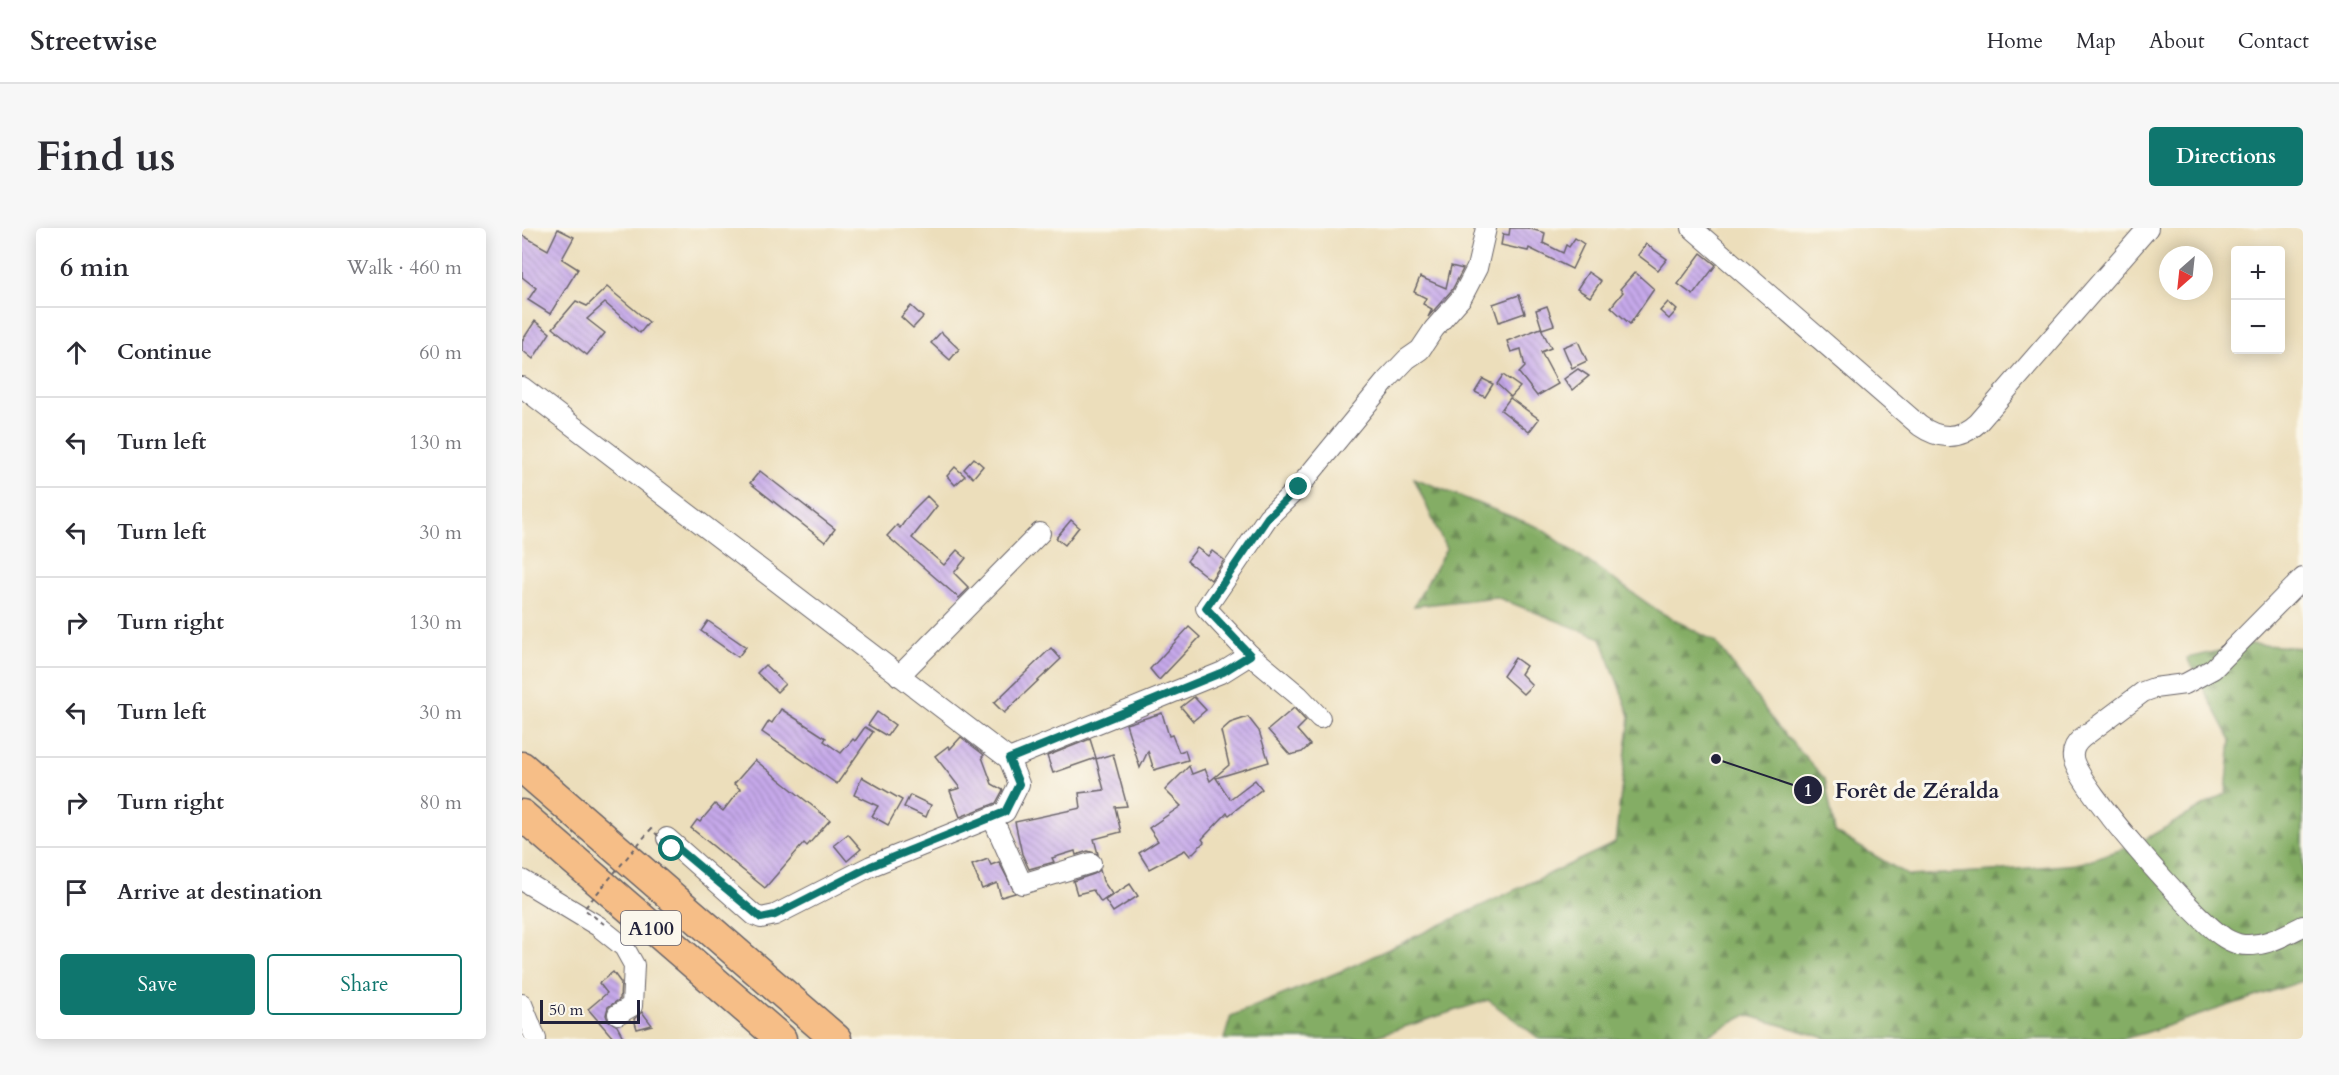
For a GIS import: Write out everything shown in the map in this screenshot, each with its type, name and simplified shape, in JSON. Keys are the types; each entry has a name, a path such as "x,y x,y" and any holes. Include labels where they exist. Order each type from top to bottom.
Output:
{"highway":[{"name":"A100","path":"522,768 836,1039"},
{"name":"A100","path":"522,815 781,1039"}],"street":[{"path":"1320,718 1299,696 1250,655 1206,608 1268,517 1299,487 1386,381 1407,359 1420,350 1434,329 1462,297 1477,268 1486,228"},
{"path":"1692,228 1920,426 1934,435 1951,437 1966,432 1978,423 2148,228"},
{"path":"522,387 1009,759 1019,784 1005,812 871,866 775,915 761,918 671,844"},
{"path":"899,676 1040,532"},
{"path":"2303,578 2213,669 2185,684 2154,688 2144,692 2082,738 2074,747 2073,753 2075,764 2088,787 2111,817 2168,884 2222,937 2238,944 2260,945 2303,926"},
{"path":"1009,759 1223,672 1250,655"},
{"path":"992,817 1022,884 1091,863"},
{"path":"522,880 598,926 624,947 634,965 632,1006 618,1014"},
{"path":"522,1005 536,1039"}],"path":[{"path":"604,924 584,909 651,829 671,844"}],"green space":[{"path":"1414,478 1540,528 1660,612 1716,642 1778,727 1825,779 1835,832 1909,876 2077,864 2135,845 2226,793 2231,740 2187,658 2251,644 2303,648 2303,981 2122,1039 1829,1039 1747,1015 1701,1039 1540,1039 1488,1000 1367,1039 1224,1039 1231,1016 1346,969 1615,843 1630,716 1601,638 1496,597 1414,606 1446,549"}],"building":[{"path":"1510,228 1527,228 1545,233 1543,243 1563,253 1566,245 1569,247 1575,238 1584,244 1572,269 1529,248 1528,251 1501,245 1503,234 1509,235"},
{"path":"558,229 574,237 562,259 578,269 550,314 528,300 536,288 522,277 522,235 548,250"},
{"path":"1646,244 1667,259 1658,270 1638,255"},
{"path":"1701,253 1716,265 1693,295 1678,284"},
{"path":"1451,266 1463,269 1452,290 1428,317 1432,309 1423,304 1426,298 1414,292 1420,277 1446,288"},
{"path":"1588,272 1601,281 1590,297 1577,289"},
{"path":"1635,272 1654,289 1630,324 1611,307 1623,292 1620,289"},
{"path":"607,287 649,322 640,333 605,303 587,319 605,333 587,355 553,328 576,301 587,306"},
{"path":"1519,295 1525,313 1499,322 1493,304"},
{"path":"1668,302 1677,310 1669,319 1660,311"},
{"path":"911,306 923,317 913,328 901,317"},
{"path":"1547,306 1554,325 1542,329 1536,310"},
{"path":"535,321 550,333 533,359 522,350 522,341"},
{"path":"1541,328 1551,348 1541,352 1558,384 1537,396 1519,373 1525,367 1521,349 1511,352 1507,341"},
{"path":"941,332 959,349 950,360 931,343"},
{"path":"1578,341 1587,361 1572,368 1563,347"},
{"path":"1578,369 1589,376 1572,390 1564,379"},
{"path":"1503,375 1520,387 1511,397 1497,384"},
{"path":"1483,379 1493,384 1485,397 1475,392"},
{"path":"1510,398 1539,419 1529,432 1501,410"},
{"path":"974,458 983,466 973,478 964,469"},
{"path":"955,467 965,476 955,485 947,476"},
{"path":"760,471 835,529 825,542 750,483"},
{"path":"927,496 937,506 912,538 944,565 957,550 966,558 954,573 969,588 959,598 887,536 897,525 900,528"},
{"path":"1071,520 1079,527 1065,545 1056,538"},
{"path":"1197,548 1208,556 1212,551 1224,560 1211,580 1187,561"},
{"path":"708,621 746,647 738,657 701,631"},
{"path":"1189,627 1200,637 1159,680 1150,669"},
{"path":"1051,648 1061,659 1004,713 994,703"},
{"path":"1515,658 1526,666 1521,674 1532,685 1523,694 1503,676"},
{"path":"765,665 785,684 777,692 757,673"},
{"path":"1194,697 1206,710 1193,721 1181,707"},
{"path":"1294,708 1306,721 1297,730 1310,745 1302,752 1290,755 1268,730"},
{"path":"781,709 826,738 824,741 841,753 853,739 855,741 865,727 873,732 837,784 762,732 769,721 772,723"},
{"path":"877,712 895,725 887,736 868,725"},
{"path":"1162,713 1169,736 1172,735 1179,752 1185,750 1188,760 1154,770 1148,751 1140,768 1126,724"},
{"path":"1248,717 1259,731 1269,762 1216,778 1230,799 1255,780 1262,789 1229,815 1227,813 1202,839 1204,842 1190,856 1185,850 1149,869 1139,853 1158,841 1149,828 1181,806 1165,790 1189,766 1192,774 1205,769 1210,781 1229,765 1221,731 1230,723"},
{"path":"961,737 984,755 982,757 992,784 1003,790 996,803 960,817 950,791 960,788 935,756 948,746 950,749"},
{"path":"1090,739 1096,758 1053,773 1047,756"},
{"path":"1113,754 1127,806 1115,807 1121,832 1094,839 1098,854 1088,851 1076,855 1075,851 1052,858 1054,862 1029,869 1022,854 1015,822 1081,808 1079,793 1104,790 1096,759"},
{"path":"755,760 830,820 807,846 804,843 765,888 691,828 697,820 700,822 715,804 723,811 740,789 734,784"},
{"path":"862,777 902,800 888,825 872,816 878,806 854,795"},
{"path":"910,795 931,805 926,817 904,807"},
{"path":"848,834 861,849 847,861 834,845"},
{"path":"988,859 991,865 999,862 1015,893 1001,897 997,883 982,889 972,865"},
{"path":"1100,870 1103,881 1112,894 1101,902 1093,890 1077,894 1073,881"},
{"path":"1130,884 1138,896 1113,912 1105,900"},
{"path":"613,972 621,983 620,999 608,1007 606,1015 608,1020 617,1026 624,1039 614,1039 588,1009 607,993 599,983"},
{"path":"642,1012 652,1025 637,1029 634,1019"}],"place":[{"name":"Forêt de Zéralda","path":"1716,759"}],"route":[{"path":"672,849 674,845 754,915 761,918 775,915 871,866 1005,812 1019,784 1009,759 1223,672 1250,655 1206,608 1268,517 1299,487"}]}
